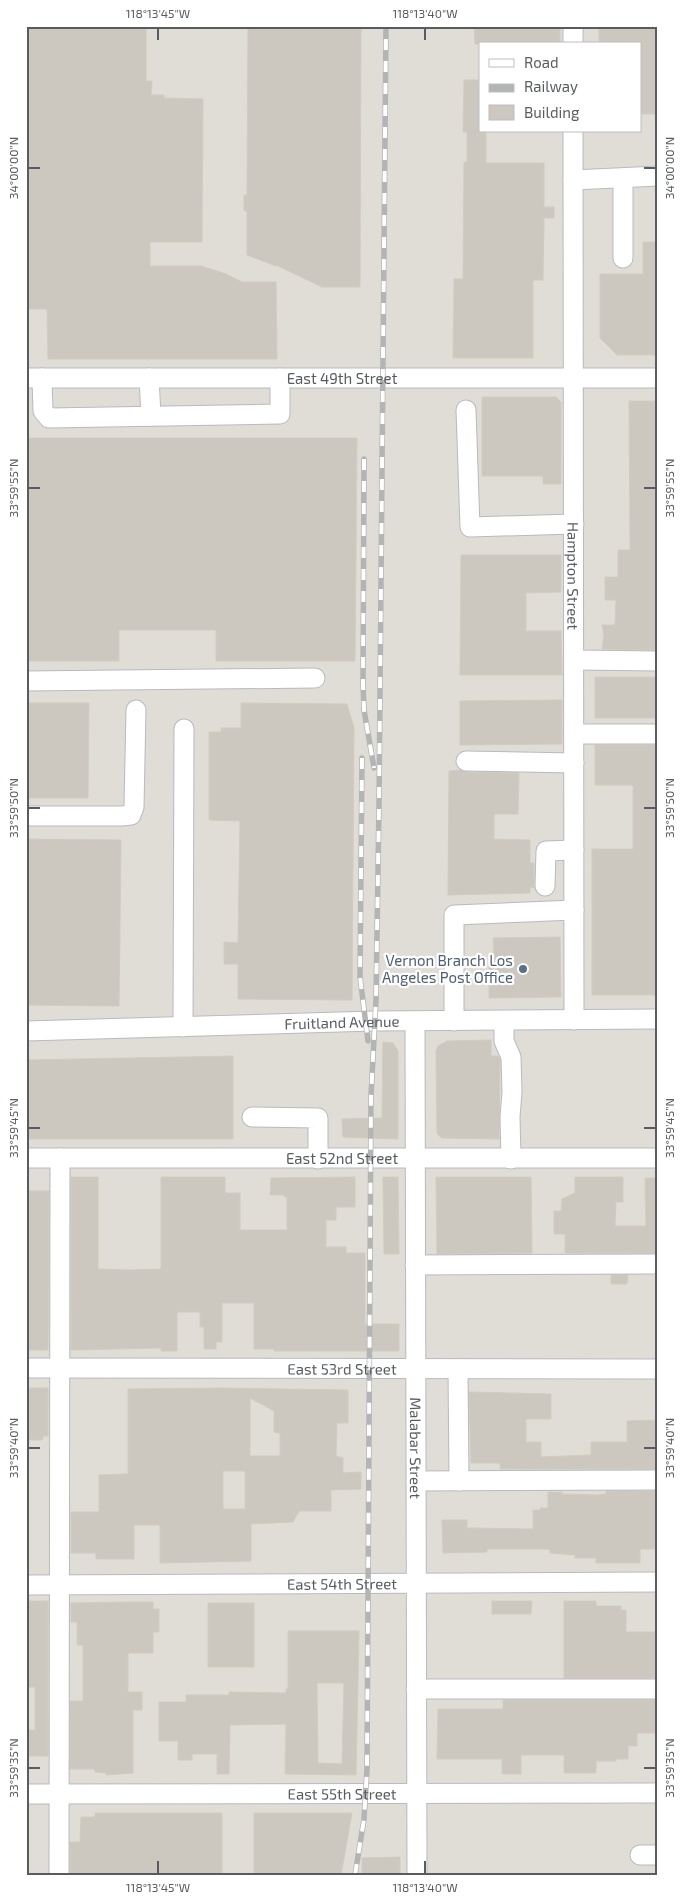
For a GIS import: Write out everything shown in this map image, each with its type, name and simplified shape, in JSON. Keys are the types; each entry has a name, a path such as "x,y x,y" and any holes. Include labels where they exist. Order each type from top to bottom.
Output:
{"street":[{"path":"573,26 573,42"},
{"name":"Hampton Street","path":"573,132 574,1020"},
{"path":"573,180 658,176"},
{"path":"624,178 624,258"},
{"path":"34,378 43,411 49,418 280,414 280,378"},
{"name":"East 49th Street","path":"34,378 658,378"},
{"path":"149,378 151,416"},
{"path":"466,410 470,526 574,524"},
{"path":"574,660 658,661"},
{"path":"26,681 315,678"},
{"path":"26,816 131,815 134,806 136,710"},
{"path":"183,1027 184,729"},
{"path":"574,734 658,734"},
{"path":"466,761 574,763"},
{"path":"545,886 546,851 574,850"},
{"path":"454,1021 454,915 574,910"},
{"name":"Fruitland Avenue","path":"26,1031 454,1021 658,1019"},
{"path":"504,1021 504,1041 511,1057 511,1159"},
{"name":"Malabar Street","path":"415,1022 417,1875"},
{"path":"252,1117 318,1118 318,1159"},
{"name":"East 52nd Street","path":"26,1158 658,1158"},
{"path":"59,1875 60,1158"},
{"path":"415,1265 658,1264"},
{"name":"East 53rd Street","path":"26,1368 658,1369"},
{"path":"458,1369 459,1481"},
{"path":"416,1480 658,1480"},
{"name":"East 54th Street","path":"26,1584 658,1582"},
{"path":"416,1689 658,1689"},
{"name":"East 55th Street","path":"26,1794 658,1792"}],"shaded area":[{"path":"26,26 658,26 658,1875 26,1875"}],"building":[{"path":"26,26 146,26 146,81 152,81 151,95 164,95 164,98 203,99 202,242 150,242 150,266 201,266 226,274 242,282 276,282 277,359 48,359 47,309 26,309"},
{"path":"248,26 361,26 360,287 322,287 276,265 247,255 247,211 244,211 244,195 247,195"},
{"path":"474,26 560,26 560,42 479,42 479,44 475,44"},
{"path":"599,26 658,26 658,114 642,114 642,42 599,42"},
{"path":"464,80 479,80 479,132 486,132 486,163 544,163 544,207 554,207 554,218 544,218 543,280 533,280 533,358 453,358 454,279 463,279 464,162 467,162 467,132 463,132"},
{"path":"643,242 658,242 658,355 617,355 600,338 600,274 643,274"},
{"path":"482,397 556,397 561,402 561,484 543,484 543,476 482,476"},
{"path":"629,401 658,401 658,650 602,649 604,635 602,625 615,625 616,600 605,600 605,577 618,577 618,550 630,550"},
{"path":"26,438 357,438 355,661 216,661 216,630 119,630 119,661 26,661"},
{"path":"461,555 561,555 561,592 526,593 526,631 561,631 562,675 460,675"},
{"path":"595,677 658,677 658,718 595,718"},
{"path":"562,700 562,744 460,745 460,701"},
{"path":"26,703 89,703 88,798 26,798"},
{"path":"241,703 347,704 354,728 352,1000 238,999 238,964 224,964 224,942 238,943 240,821 209,820 209,732 221,732 221,728 241,728"},
{"path":"595,745 658,745 658,995 592,995 592,849 633,849 633,785 595,785"},
{"path":"460,770 466,772 519,773 518,814 494,814 494,839 530,840 530,863 534,863 534,888 530,887 530,893 448,895 449,771"},
{"path":"26,839 121,840 119,1006 26,1005"},
{"path":"560,937 561,997 489,998 489,954 494,953 493,938"},
{"path":"491,1040 491,1056 498,1056 500,1060 499,1139 442,1138 437,1134 436,1051 438,1046 447,1041"},
{"path":"383,1042 393,1043 398,1051 398,1139 343,1137 342,1119 382,1118"},
{"path":"233,1056 233,1139 26,1139 26,1060"},
{"path":"71,1177 98,1177 98,1269 130,1270 161,1269 161,1177 225,1177 225,1193 240,1193 240,1230 287,1230 287,1197 284,1197 284,1195 270,1195 271,1178 355,1177 355,1207 336,1207 336,1220 326,1220 326,1247 346,1247 346,1253 365,1253 365,1324 399,1324 399,1351 274,1351 274,1349 254,1349 254,1303 222,1303 222,1342 216,1342 216,1349 204,1349 204,1327 200,1327 200,1312 177,1312 177,1351 161,1351 161,1348 71,1350"},
{"path":"383,1177 398,1177 399,1254 384,1254"},
{"path":"436,1177 531,1177 532,1253 437,1254"},
{"path":"575,1177 623,1177 623,1202 616,1202 615,1226 646,1226 645,1178 658,1178 657,1253 565,1253 565,1234 554,1234 554,1211 561,1211 562,1199 575,1193"},
{"path":"26,1191 49,1191 48,1350 26,1350"},
{"path":"611,1275 628,1275 627,1284 611,1284"},
{"path":"26,1388 48,1388 48,1436 43,1436 41,1440 26,1440"},
{"path":"128,1389 348,1390 348,1423 337,1423 336,1456 343,1458 343,1473 361,1472 361,1489 331,1490 331,1511 299,1511 293,1522 251,1524 251,1561 160,1563 160,1525 134,1525 134,1559 96,1559 96,1553 71,1553 71,1512 99,1512 99,1475 128,1474","holes":["250,1398 274,1411 274,1432 280,1433 280,1456 250,1456","223,1471 245,1471 245,1509 223,1509"]},
{"path":"469,1392 551,1394 551,1419 526,1419 526,1442 541,1442 541,1457 591,1455 591,1442 627,1442 627,1421 658,1420 658,1469 500,1469 500,1463 471,1463"},
{"path":"606,1491 658,1491 658,1549 640,1549 640,1563 596,1563 596,1558 575,1558 575,1555 550,1553 550,1550 547,1549 487,1549 487,1552 443,1553 442,1520 467,1520 467,1528 533,1529 533,1510 548,1508 548,1492 596,1495 606,1494"},
{"path":"26,1601 48,1601 48,1756 26,1756 26,1730 35,1730 35,1687 26,1687"},
{"path":"492,1601 532,1601 531,1614 492,1614"},
{"path":"564,1601 596,1601 596,1606 621,1606 621,1610 626,1610 626,1632 658,1632 658,1678 564,1678"},
{"path":"153,1602 153,1609 159,1609 159,1632 153,1632 153,1653 128,1653 128,1692 142,1692 142,1710 133,1710 133,1773 106,1775 106,1773 95,1772 95,1769 70,1769 70,1701 83,1701 83,1645 77,1645 77,1622 71,1622 71,1603"},
{"path":"208,1603 254,1603 254,1667 208,1667"},
{"path":"288,1631 359,1631 356,1775 285,1774 286,1724 230,1725 229,1774 217,1774 217,1754 192,1754 192,1760 178,1760 178,1741 159,1741 159,1702 186,1702 186,1695 229,1695 229,1692 286,1693 286,1689 288,1689","holes":["317,1683 344,1683 342,1764 318,1763"]},
{"path":"503,1700 658,1700 658,1733 637,1733 637,1746 628,1746 628,1759 596,1761 596,1773 564,1773 564,1755 521,1755 521,1774 502,1774 502,1759 437,1759 438,1709 503,1709"},
{"path":"95,1813 222,1813 222,1875 70,1875 70,1842 80,1842 81,1817 95,1817"},
{"path":"254,1813 352,1813 341,1875 254,1875"},
{"path":"400,1857 400,1875 362,1875 362,1858"}],"railway":[{"path":"355,1875 364,1819 367,1770 371,1096 376,1000 379,805 386,26"},
{"path":"364,459 363,684 364,710 374,768"},
{"path":"362,758 360,977 368,1041"}],"place":[{"name":"Vernon Branch Los Angeles Post Office","path":"523,969"}]}
